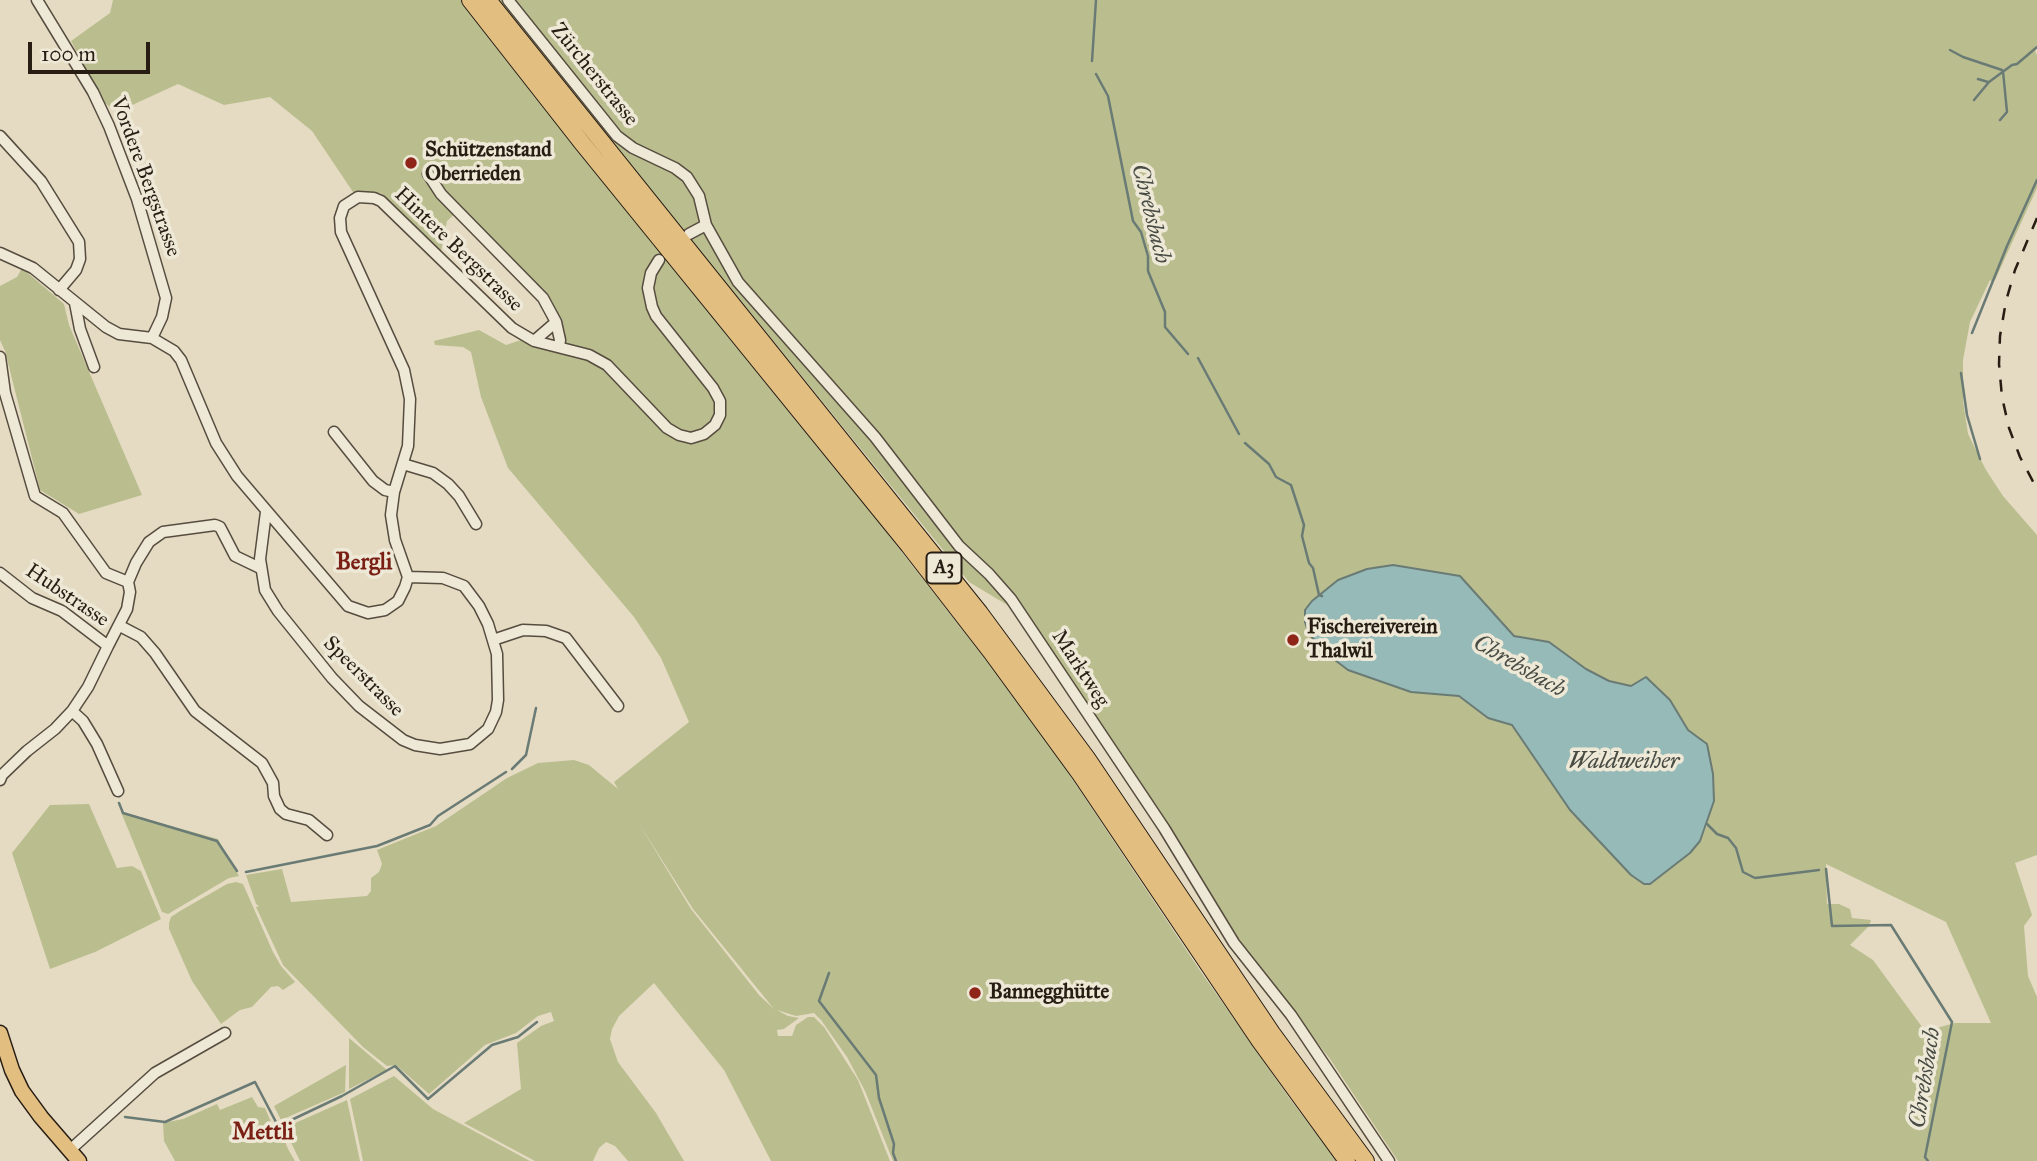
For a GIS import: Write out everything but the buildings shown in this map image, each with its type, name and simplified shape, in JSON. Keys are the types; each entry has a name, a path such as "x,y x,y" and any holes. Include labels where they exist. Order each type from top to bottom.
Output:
{"highway":[{"name":"A3","path":"470,0 574,133 901,536 991,652 1080,774 1259,1040 1347,1161"},
{"name":"A3","path":"488,0 980,613 1087,758 1265,1022 1366,1161"}],"main road":[{"path":"0,1033 22,1091 75,1156"}],"street":[{"name":"Vordere Bergstrasse","path":"37,0 93,92 110,126 137,199 166,298 162,317 152,338"},
{"name":"Zürcherstrasse","path":"508,0 617,136 633,148 675,168 687,177 699,196 706,225"},
{"path":"0,136 41,181 79,242 80,259 76,270 59,289"},
{"path":"428,174 441,194 543,298 556,322 561,340 559,347"},
{"name":"Hintere Bergstrasse","path":"408,577 391,526 394,492 408,446 410,399 404,370 341,232 340,218 344,206 358,197 381,201 512,328 534,341 589,355 607,365 667,428 691,438 704,434 715,425 720,415 720,401 652,307 648,288 651,273 659,260"},
{"path":"689,234 706,225"},
{"name":"Marktweg","path":"706,225 738,282 876,437 959,546 997,582 1018,609 1164,828 1234,943 1291,1014 1389,1161"},
{"path":"0,253 33,268 106,327 119,334 152,338 174,351 181,360 216,443 237,476 348,606 358,611 377,612 392,605 402,594 408,577"},
{"path":"75,303 80,329 94,368"},
{"path":"534,341 556,322"},
{"path":"0,357 5,393 35,496 63,513 106,573 128,582"},
{"path":"334,432 373,481 385,490 394,492"},
{"path":"403,464 433,473 448,484 459,496 476,524"},
{"name":"Speerstrasse","path":"266,512 260,569 270,600 317,661 359,706 402,740 440,749 462,746 478,739 488,729 496,712 499,690 497,654 493,640 480,606 464,586 443,578 408,577"},
{"path":"108,646 120,626 128,601 128,582 136,562 149,542 163,532 220,527 235,556 260,569"},
{"name":"Hubstrasse","path":"0,573 32,598 62,611 108,646 88,687 72,711 1,776"},
{"path":"120,626 141,636 195,712 262,763 273,783 279,810 309,820 327,835"},
{"path":"493,640 523,630 546,631 566,638 618,706"},
{"path":"72,711 83,720 97,744 118,791"},
{"path":"75,1156 155,1073 225,1033"}],"green space":[{"path":"113,0 2037,0 2037,46 2034,48 2037,55 2037,188 1995,280 1990,280 1970,322 1963,360 1963,401 1968,434 1986,470 2003,496 2037,535 2037,855 2015,863 2032,915 2024,926 2028,976 2037,997 2037,1161 1398,1161 1330,1059 1232,933 1029,618 969,582 748,310 723,331 983,656 1063,765 1201,972 1337,1161 893,1161 865,1091 847,1057 821,1020 814,1013 796,1016 777,1010 799,1018 784,1029 777,1030 778,1036 792,1036 796,1025 808,1017 814,1017 824,1027 858,1080 890,1161 771,1161 724,1070 654,983 619,1016 610,1039 618,1062 656,1113 684,1161 628,1161 615,1146 606,1142 599,1148 593,1161 535,1161 464,1123 521,1089 517,1043 541,1026 554,1021 551,1012 538,1016 516,1033 485,1045 429,1094 396,1065 387,1066 363,1047 283,965 256,907 259,906 246,875 282,869 291,902 367,896 371,891 371,878 379,872 382,864 377,850 436,826 507,778 538,763 574,760 589,765 618,789 614,782 689,722 661,658 634,617 508,468 481,397 471,352 463,347 435,345 434,341 479,330 506,345 527,338 559,347 551,311 458,211 447,221 440,257 381,193 353,192 312,131 270,97 224,105 178,84 117,112 102,101 71,41 110,13","holes":["1393,565 1460,576 1514,636 1549,642 1586,669 1609,681 1670,700 1688,730 1707,745 1707,825 1700,842 1631,875 1570,810 1512,725 1488,718 1459,696 1411,692 1348,670","638,822 693,909 774,1009 759,995 691,909","1826,864 1946,922 1991,1023 1955,1023 1925,1031 1873,960 1850,945 1869,926 1871,920 1852,918 1850,909 1839,904 1827,904"]},
{"path":"22,268 64,304 69,325 142,495 79,514 40,490 0,340 0,286 17,277"},
{"path":"89,804 117,868 132,866 141,871 161,919 95,952 50,969 12,853 50,805"},
{"path":"121,812 218,839 239,876 229,878 168,914 162,912"},
{"path":"227,884 243,884 273,952 295,982 283,990 278,986 271,987 252,1007 240,1010 221,1024 192,981 169,929 169,923 171,917 180,911"},
{"path":"349,1038 387,1070 349,1089"},
{"path":"346,1065 345,1092 281,1120 274,1106"},
{"path":"394,1076 433,1109 530,1161 363,1161 350,1099"},
{"path":"252,1097 258,1107 265,1108 274,1129 280,1129 295,1161 175,1161 164,1141 163,1123 183,1119 217,1104 220,1110"},
{"path":"347,1100 360,1161 300,1161 284,1128"}],"water":[{"name":"Waldweiher","path":"1393,565 1460,576 1514,636 1549,642 1586,669 1609,681 1631,686 1646,677 1670,700 1688,730 1707,744 1713,774 1714,801 1700,841 1690,853 1650,884 1644,884 1631,875 1570,810 1512,725 1488,718 1459,696 1411,692 1348,670 1327,654 1309,634 1305,610 1338,580 1367,569"}],"waterway":[{"name":"Chrebsbach","path":"1092,61 1096,0"},
{"path":"1974,100 1989,82 2037,47"},
{"path":"1950,50 2002,70"},
{"path":"2000,120 2007,112 2003,71"},
{"name":"Chrebsbach","path":"1096,74 1108,96 1133,221 1141,232 1148,256 1148,271 1165,312 1165,327 1188,354"},
{"path":"1978,79 1988,82"},
{"path":"1972,333 2037,180"},
{"name":"Chrebsbach","path":"1198,358 1239,434"},
{"path":"1961,373 1967,415 1980,459"},
{"name":"Chrebsbach","path":"1245,443 1269,464 1276,477 1291,485 1304,525 1302,536 1309,563 1313,568 1319,595 1322,596"},
{"path":"512,769 526,755 536,708"},
{"path":"246,872 377,846 430,825 438,816 506,772"},
{"path":"119,803 123,813 217,841 237,871"},
{"name":"Chrebsbach","path":"1707,824 1717,834 1728,838 1736,848 1743,872 1755,878 1819,870"},
{"name":"Chrebsbach","path":"1826,869 1832,926 1891,925 1952,1022 1925,1157 1928,1161"},
{"path":"829,973 819,1001 876,1075 879,1098 894,1144 896,1161"},
{"path":"285,1123 342,1096 395,1066 428,1099 492,1045 518,1037 537,1022"},
{"path":"125,1117 165,1122 255,1082 277,1124"}],"railway":[{"path":"2037,218 2015,270 2006,301 1999,364 2002,397 2009,428 2020,457 2037,489"}],"place":[{"name":"Schützenstand Oberrieden","path":"411,163"},
{"name":"Fischereiverein Thalwil","path":"1293,640"},
{"name":"Bannegghütte","path":"975,993"}],"district":[{"name":"Bergli","path":"364,563"},
{"name":"Mettli","path":"263,1133"}]}
